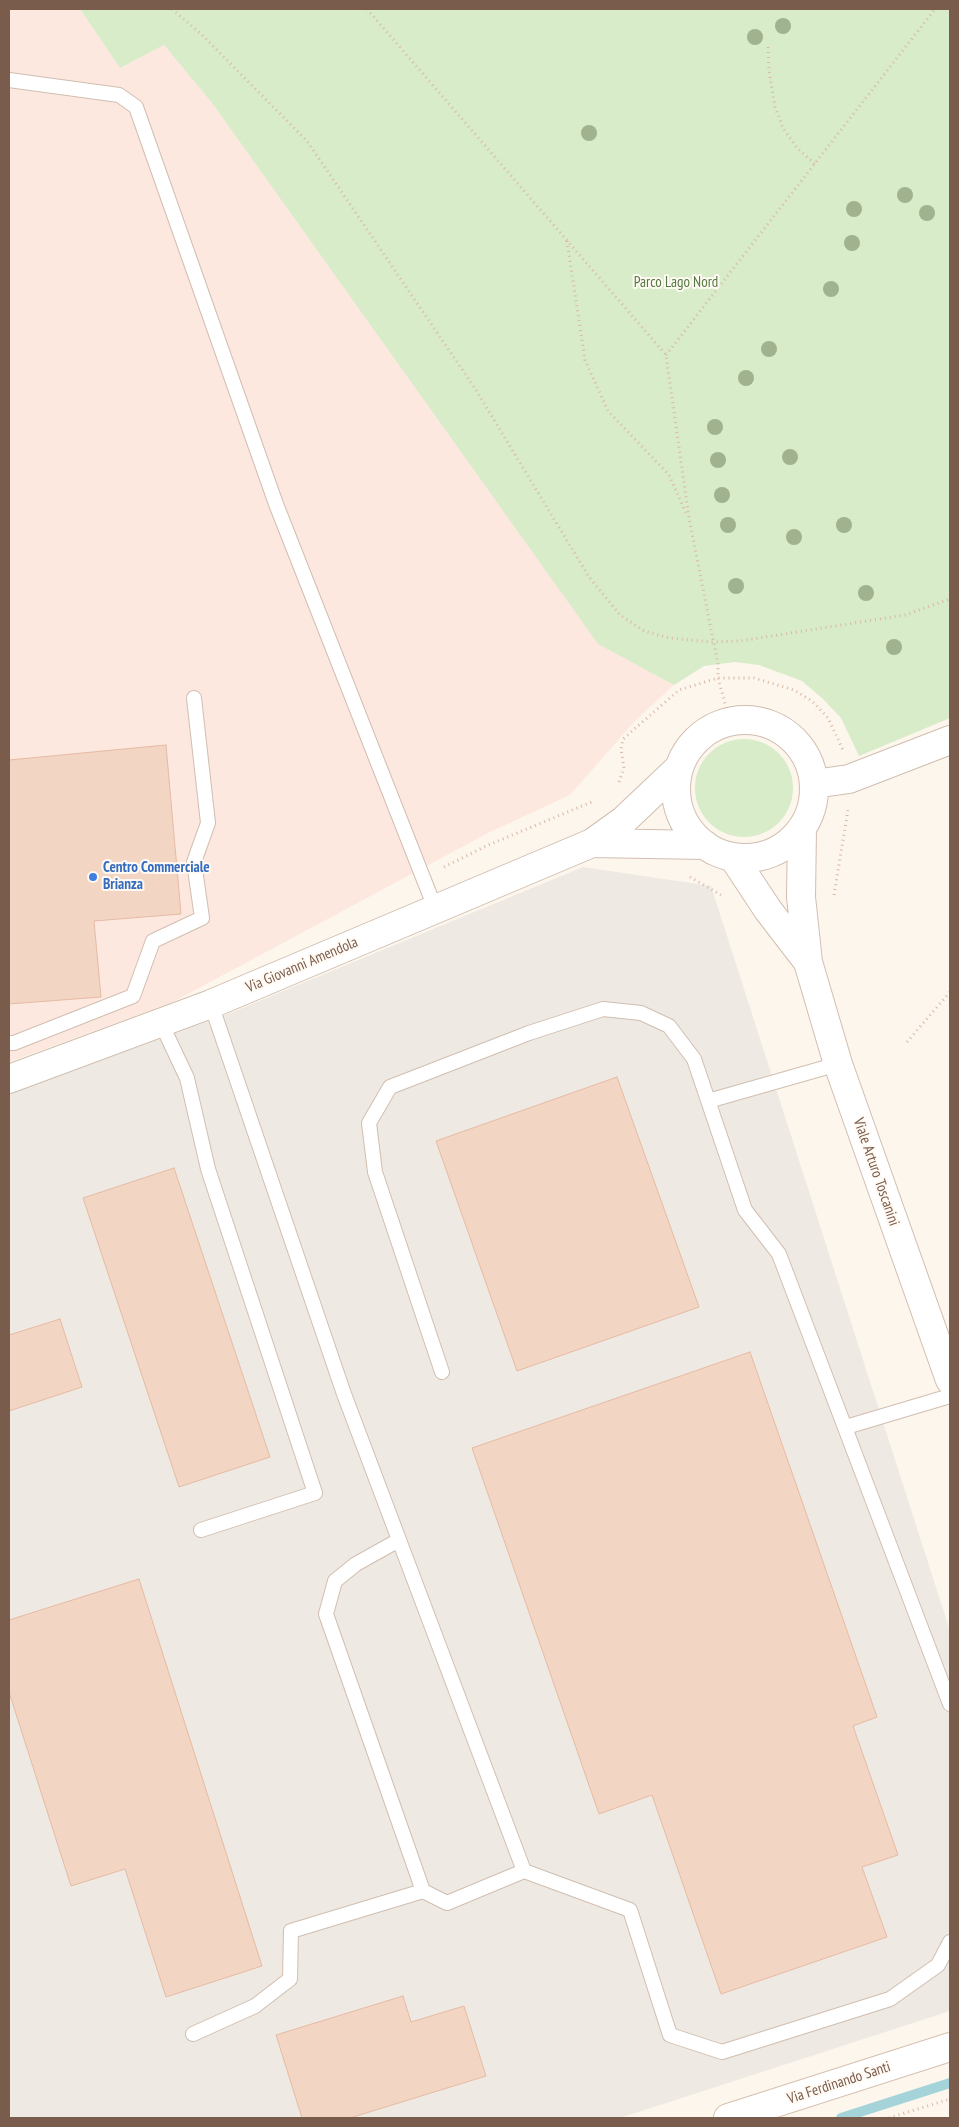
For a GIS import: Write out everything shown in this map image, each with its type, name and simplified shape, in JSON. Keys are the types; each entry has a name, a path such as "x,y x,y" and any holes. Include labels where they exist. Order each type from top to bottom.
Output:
{"street":[{"path":"730,721 762,722 786,734 796,743 809,763 814,784 812,808 802,829 785,846 763,856 733,857 716,852 705,845 688,828 680,813 676,792 679,768 686,754 702,735 730,721"},
{"path":"814,784 849,779 950,740"},
{"name":"Via Giovanni Amendola","path":"9,1079 211,1004 592,843 616,826 679,768"},
{"name":"Viale Arturo Toscanini","path":"802,829 801,897 808,962 838,1064 950,1380"},
{"name":"Via Giovanni Amendola","path":"592,843 705,845"},
{"name":"Viale Arturo Toscanini","path":"733,857 768,910 808,962"},
{"name":"Via Ferdinando Santi","path":"728,2118 950,2047"}],"lane":[{"path":"9,80 119,95 136,107 276,504 435,908"},
{"path":"9,1043 133,996 153,941 202,918 194,862 208,823 194,698"},
{"path":"211,1004 294,1253 399,1540 524,1871"},
{"path":"442,1372 375,1172 369,1123 390,1087 529,1033 603,1009 641,1013 669,1026 694,1059 745,1210 779,1254 946,1681 950,1704"},
{"path":"161,1023 186,1078 208,1169 315,1494 201,1530"},
{"path":"708,1101 838,1064"},
{"path":"846,1427 950,1396"},
{"path":"399,1540 356,1564 335,1581 326,1614 423,1891"},
{"path":"193,2034 256,2006 290,1979 291,1931 423,1891 446,1902 524,1871 630,1910 670,2035 722,2052 890,1999 938,1965 950,1942"}],"path":[{"path":"172,9 307,140 476,390 589,577 620,616 644,631 669,638 712,642 740,641 905,616 950,600"},
{"path":"367,9 666,355 689,518 712,642 718,664 718,678 730,721"},
{"path":"666,355 935,9"},
{"path":"768,47 769,72 775,106 783,128 797,148 814,164"},
{"path":"567,242 585,360 608,411 669,475 689,518"},
{"path":"618,784 624,768 621,749 623,739 679,690 718,678 754,678 794,690 812,701 828,718 846,757 849,800 834,900"},
{"path":"422,878 486,846 602,798 616,826"},
{"path":"685,875 728,900"},
{"path":"907,1042 950,992"},
{"path":"889,2118 950,2099"}],"shaded area":[{"name":"Centro Commerciale Brianza","path":"9,9 80,9 120,68 164,45 212,103 598,643 674,685 636,720 570,795 490,832 171,1003 9,1062"},
{"path":"583,867 711,886 950,1631 950,2011 620,2118 9,2118 9,1094 223,1016"}],"green space":[{"name":"Parco Lago Nord","path":"80,9 950,9 950,718 859,756 841,718 802,681 759,665 735,662 704,666 674,685 598,644 212,103 164,45 120,68"},
{"path":"744,739 754,740 771,747 785,761 792,778 792,798 785,815 771,829 754,836 744,837 734,836 717,829 703,815 696,798 695,788 696,778 703,761 717,747 734,740"}],"building":[{"name":"Centro Commerciale Brianza","path":"166,745 181,914 94,921 101,997 9,1004 9,760"},
{"path":"617,1077 699,1307 517,1371 436,1141"},
{"path":"174,1168 270,1457 179,1487 83,1198"},
{"path":"60,1319 82,1387 9,1411 9,1335"},
{"path":"750,1352 877,1717 853,1726 898,1855 862,1867 887,1937 721,1994 652,1795 599,1814 472,1448"},
{"path":"139,1579 262,1966 166,1997 125,1869 71,1886 9,1692 9,1620"},
{"path":"403,1996 411,2022 464,2006 486,2076 350,2118 302,2118 276,2035"}],"waterway":[{"path":"841,2118 950,2083"}],"place":[{"name":"Centro Commerciale Brianza","path":"93,877"}]}
